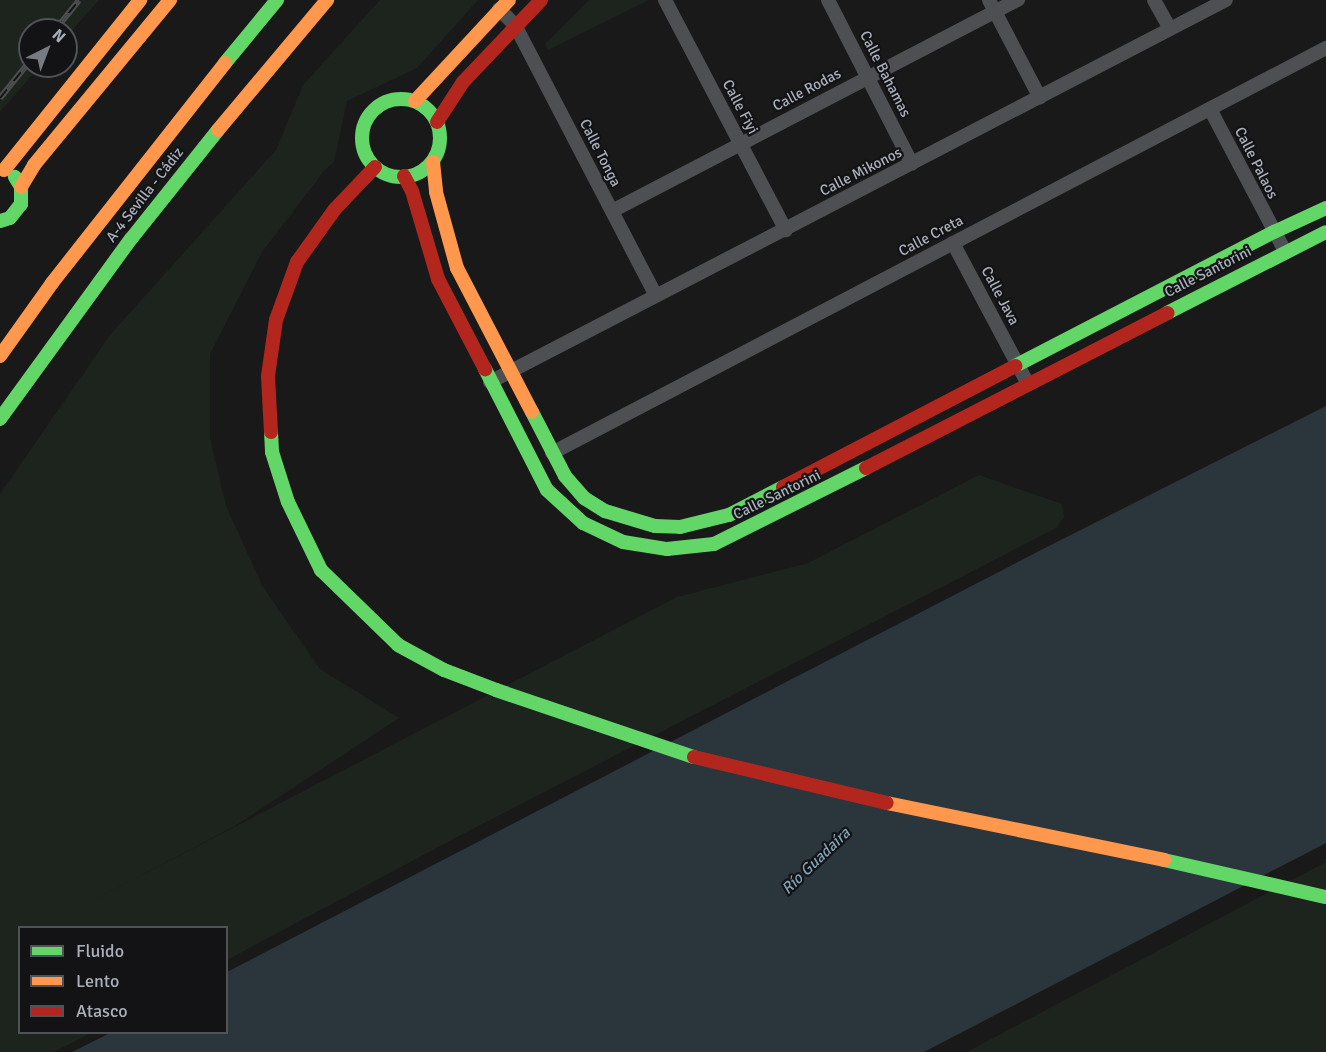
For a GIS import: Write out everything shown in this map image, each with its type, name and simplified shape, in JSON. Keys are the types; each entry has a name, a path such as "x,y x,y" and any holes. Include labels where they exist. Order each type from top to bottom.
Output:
{"main road":[{"path":"0,221 17,212 23,195 15,176 2,170 140,0"},
{"path":"21,187 34,165 170,0"},
{"name":"A-4 Sevilla - Cádiz","path":"0,356 60,273 250,30 277,0"},
{"name":"A-4 Sevilla - Cádiz","path":"0,418 131,239 234,110 327,0"},
{"path":"437,122 463,82 541,0"},
{"path":"415,101 447,70 504,4"},
{"path":"401,99 415,101 426,108 437,122 441,140 433,162 424,170 404,177 387,174 375,167 367,157 363,144 363,130 368,118 376,108 388,101 401,99"},
{"name":"Calle Santorini","path":"433,162 436,192 457,268 552,453 572,486 584,498 605,511 655,526 704,523 729,515 1017,364 1274,232 1326,208"},
{"path":"375,167 335,209 297,262 276,320 268,376 272,452 288,502 321,570 398,645 454,674 705,761 929,813 1192,866 1326,897"},
{"name":"Calle Santorini","path":"404,177 412,191 438,279 547,490 567,511 583,523 623,542 667,549 714,543 767,519 1326,232"}],"street":[{"name":"Calle Fiyi","path":"665,0 786,230"},
{"name":"Calle Bahamas","path":"828,0 912,164"},
{"name":"Calle Rodas","path":"612,211 868,78 993,6 1018,0"},
{"path":"1154,0 1170,29"},
{"name":"Calle Mikonos","path":"490,382 1226,0"},
{"name":"Calle Tonga","path":"504,4 656,296"},
{"path":"993,6 1040,98"},
{"name":"Calle Creta","path":"552,453 1326,48"},
{"name":"Calle Palaos","path":"1210,109 1285,252"},
{"name":"Calle Java","path":"953,243 1028,384"}],"shaded area":[{"path":"0,0 99,0 78,24 78,18 18,18 18,78 30,78 0,112"},
{"path":"380,0 478,0 417,68 347,101 334,162 324,171 262,252 210,354 210,438 226,506 263,587 320,669 399,718 235,826 88,903 677,597 808,563 979,475 1062,504 1064,517 1058,527 459,836 228,959 228,926 18,926 18,1034 89,1034 54,1052 0,1052 0,494 110,335 276,150 303,85"},
{"path":"589,0 649,0 548,50 545,44"},
{"path":"1326,862 1326,1052 967,1052 1006,1031"}],"water":[{"name":"Río Guadaíra","path":"1326,406 1326,843 924,1052 72,1052 108,1034 228,1034 228,971 1039,551"}],"railway":[{"path":"65,18 79,0"},
{"path":"0,98 18,76"}],"traffic: fast":[{"path":"225,63 277,0"},
{"path":"401,99 416,102 433,116 440,138 437,153 423,170 401,177 386,174 369,160 362,138 365,123 379,106 401,99"},
{"path":"0,419 131,239 218,130"},
{"path":"0,221 10,218 21,204 21,187 15,177"},
{"path":"1015,366 1274,232 1326,208"},
{"path":"1167,313 1326,232"},
{"path":"485,369 547,490 583,523 623,542 667,549 714,544 866,468"},
{"path":"532,412 565,476 584,498 605,511 655,526 680,527 729,515 783,487"},
{"path":"271,432 272,452 288,502 321,570 398,645 444,670 496,690 694,757"},
{"path":"1164,860 1326,897"}],"traffic: slow":[{"path":"4,170 140,0"},
{"path":"21,187 34,165 170,0"},
{"path":"218,130 327,0"},
{"path":"415,101 509,0"},
{"path":"0,356 52,283 225,63"},
{"path":"433,162 436,192 457,268 532,412"},
{"path":"887,803 1164,860"}],"traffic: jam":[{"path":"437,122 463,82 541,0"},
{"path":"271,432 268,376 276,320 297,262 335,209 375,167"},
{"path":"404,176 412,191 438,279 485,369"},
{"path":"866,468 1167,313"},
{"path":"783,487 1015,366"},
{"path":"694,757 887,803"}]}
